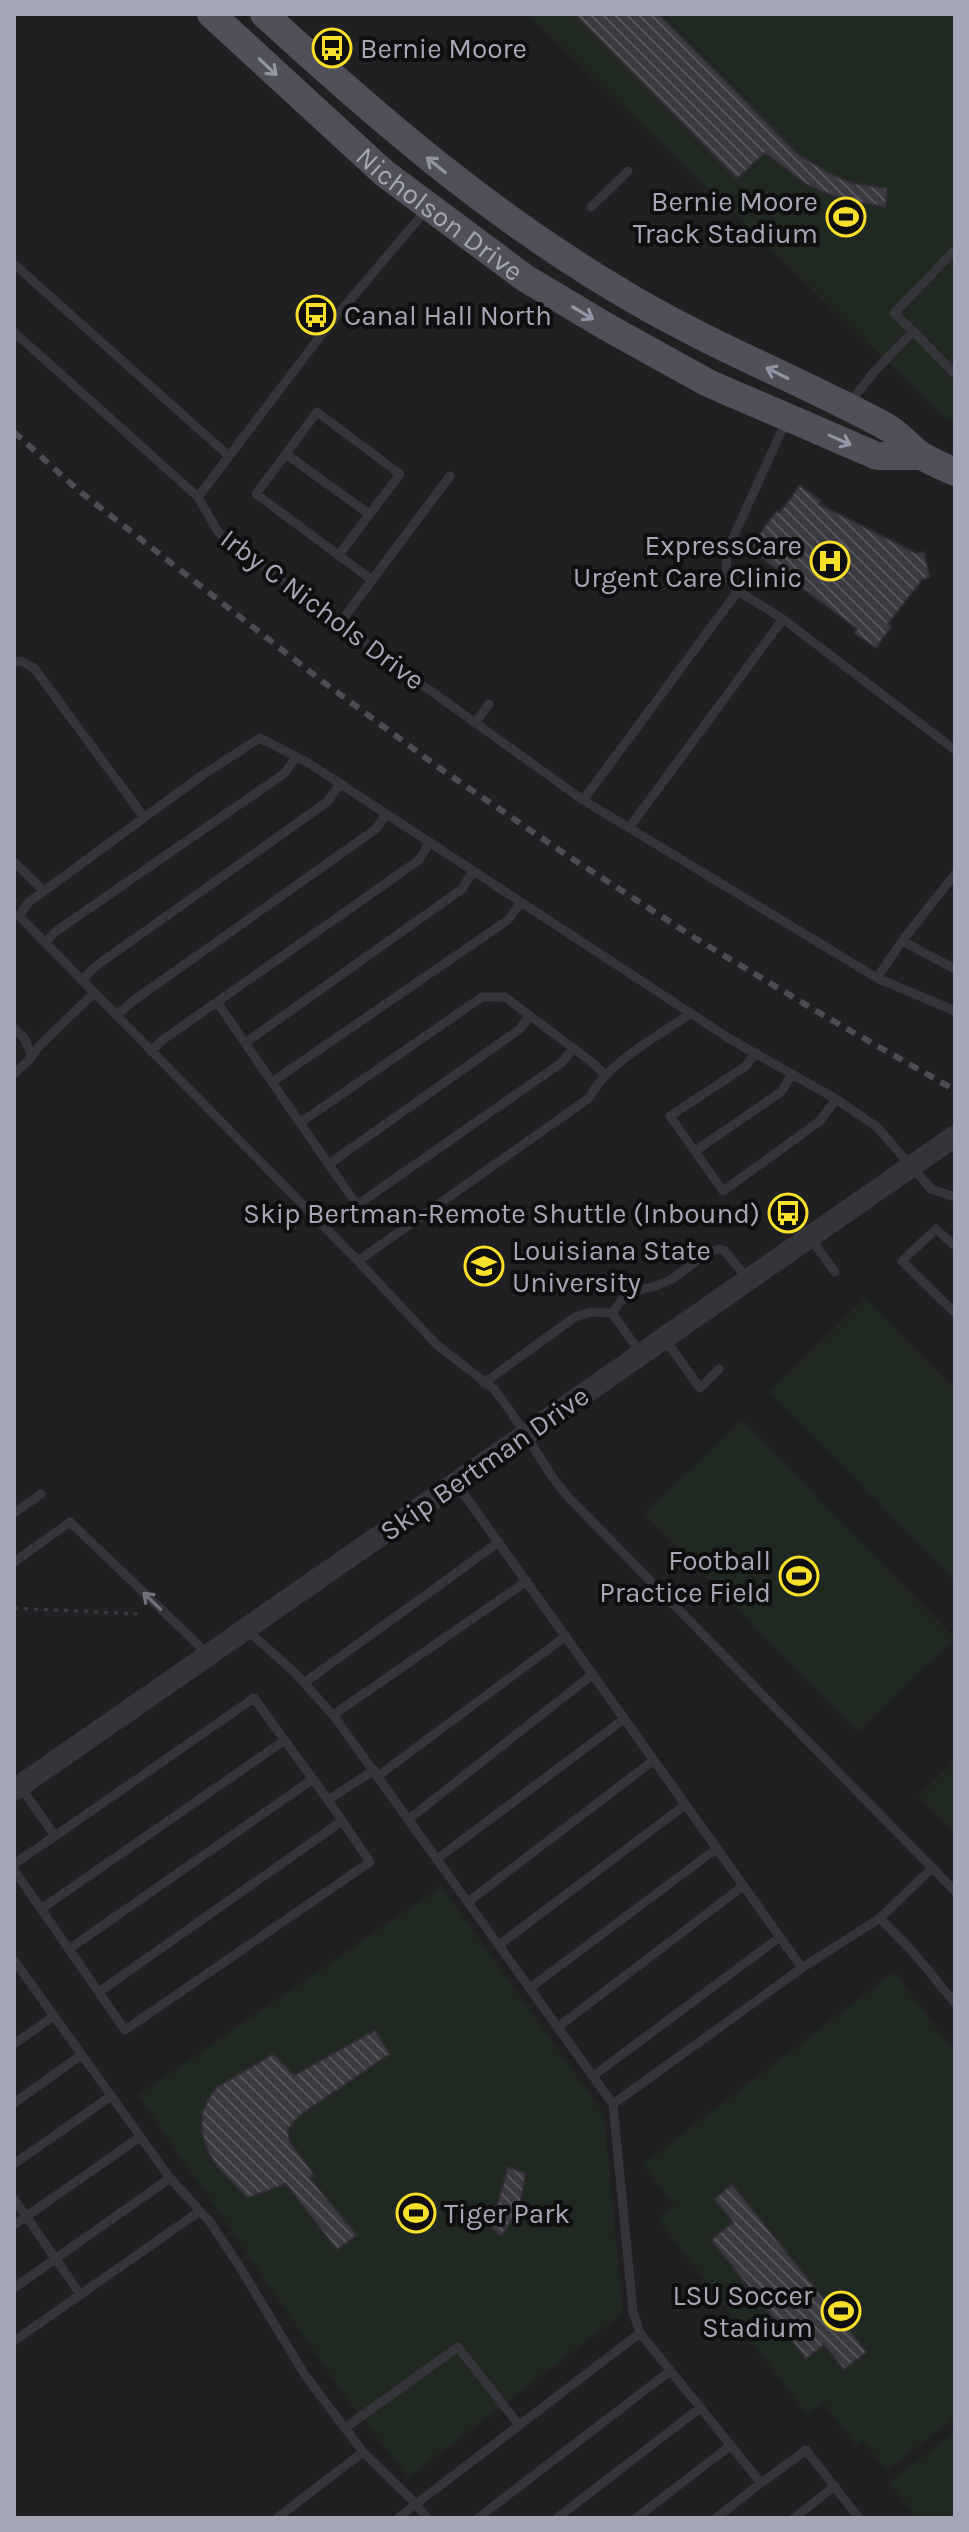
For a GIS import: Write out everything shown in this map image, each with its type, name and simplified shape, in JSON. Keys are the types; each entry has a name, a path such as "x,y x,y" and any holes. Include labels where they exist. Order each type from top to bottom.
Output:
{"main road":[{"name":"Nicholson Drive","path":"211,14 384,173 525,278 708,383 877,456 921,456"},
{"name":"Nicholson Drive","path":"264,14 338,83 429,160 548,246 636,301 737,347 889,428 921,456 955,472"},
{"path":"428,207 437,196 452,194 497,224 548,246"},
{"path":"642,346 663,343 711,367 719,366 737,347"}],"street":[{"name":"Skip Bertman Drive","path":"17,1788 955,1136"}],"lane":[{"path":"591,207 628,171"},
{"path":"198,497 328,326 428,207"},
{"path":"955,250 894,313 955,374"},
{"path":"14,264 229,456"},
{"path":"847,407 873,373 913,331"},
{"name":"Irby C Nichols Drive","path":"14,332 198,497 218,532 475,723 583,800 877,978 955,1011"},
{"path":"338,556 400,474 317,412 256,494 338,556 372,580"},
{"path":"788,417 726,553 727,576 738,591 783,619 955,750"},
{"path":"286,454 369,514"},
{"path":"340,623 450,476"},
{"path":"583,800 738,591"},
{"path":"629,828 783,619"},
{"path":"14,662 21,661 34,668 144,817"},
{"path":"475,723 489,704"},
{"path":"955,1197 931,1189 877,1127 836,1099 691,1013 340,784 260,738 144,817 16,914 437,1345 494,1389 570,1499 955,1891"},
{"path":"45,943 55,932 285,773 296,757"},
{"path":"81,980 96,966 327,802 340,784"},
{"path":"116,1016 376,829 386,814"},
{"path":"151,1052 161,1041 419,860 430,842"},
{"path":"14,862 44,891"},
{"path":"245,1043 462,889 473,871"},
{"path":"877,978 955,874"},
{"path":"272,1082 508,920 521,902"},
{"path":"902,941 953,964"},
{"path":"14,1074 94,993"},
{"path":"300,1123 482,997 505,997 606,1075"},
{"path":"217,1002 357,1205 561,1063 574,1048"},
{"path":"358,1261 589,1098 606,1075 691,1013"},
{"path":"329,1164 520,1029 530,1015"},
{"path":"14,1028 25,1039 32,1057"},
{"path":"756,1053 746,1066 670,1116 723,1191 820,1121 836,1099"},
{"path":"695,1151 781,1092 792,1074"},
{"path":"955,1246 936,1229 902,1261 955,1313"},
{"path":"810,1237 835,1272"},
{"path":"612,1313 627,1293 672,1279 709,1252 719,1249 725,1251 748,1280"},
{"path":"484,1383 575,1317 591,1312 612,1313"},
{"path":"612,1313 641,1354"},
{"path":"664,1338 700,1388 719,1369"},
{"path":"456,1483 802,1968"},
{"path":"14,1513 41,1494"},
{"path":"14,1562 70,1522 209,1655"},
{"path":"304,1683 499,1542"},
{"path":"333,1715 527,1581"},
{"path":"246,1629 333,1715 613,2104 633,2312 640,2333 761,2483"},
{"path":"328,1800 376,1773 566,1636"},
{"path":"409,1819 593,1674"},
{"path":"254,1698 285,1740 370,1862 125,2030 14,1867 254,1698"},
{"path":"437,1859 624,1719"},
{"path":"41,1909 285,1740"},
{"path":"468,1902 654,1760"},
{"path":"69,1949 313,1779"},
{"path":"17,1788 55,1836"},
{"path":"499,1945 685,1805"},
{"path":"99,1992 342,1821"},
{"path":"530,1988 716,1849"},
{"path":"613,2104 802,1968 880,1918 932,1868"},
{"path":"558,2027 743,1886"},
{"path":"880,1918 955,2003"},
{"path":"593,2076 780,1937"},
{"path":"14,1960 170,2178 200,2211 238,2264 305,2375 363,2452 427,2518"},
{"path":"14,1983 25,1975"},
{"path":"14,2044 54,2016"},
{"path":"14,2103 81,2055"},
{"path":"14,2164 111,2096"},
{"path":"14,2225 140,2137"},
{"path":"14,2288 170,2178"},
{"path":"14,2199 80,2294"},
{"path":"14,2341 200,2211"},
{"path":"398,2518 640,2333"},
{"path":"345,2428 458,2347 519,2425"},
{"path":"478,2518 670,2371"},
{"path":"557,2518 700,2408"},
{"path":"636,2518 730,2446"},
{"path":"716,2518 806,2450 859,2518"},
{"path":"277,2518 363,2452"},
{"path":"794,2518 835,2486"}],"path":[{"path":"14,1608 139,1614"}],"shaded area":[{"name":"Louisiana State University","path":"14,14 955,14 955,2518 14,2518"},
{"name":"Bernie Moore Track Stadium","path":"527,14 955,14 955,420 948,421"},
{"path":"865,1298 955,1389 955,1580 769,1392"},
{"name":"Football Practice Field","path":"742,1420 955,1638 858,1732 644,1514"},
{"path":"955,1760 955,1833 918,1796"},
{"name":"Tiger Park","path":"442,1886 604,2114 623,2313 408,2478 343,2394 138,2095"},
{"name":"LSU Soccer Stadium","path":"894,1972 955,2052 955,2418 886,2471 863,2441 856,2446 823,2403 807,2415 658,2219 674,2206 643,2164"},
{"path":"955,2431 955,2518 917,2518 889,2482"}],"building":[{"path":"574,14 659,14 798,154 852,183 887,188 886,207 843,200 807,185 765,153 737,179"},
{"path":"800,485 821,501 819,504 916,553 924,552 930,577 922,580 888,624 891,627 876,648 854,633 857,629 750,547"},
{"path":"375,2030 390,2054 299,2116 288,2129 290,2142 314,2174 310,2178 357,2235 337,2250 286,2184 247,2198 208,2152 202,2133 202,2113 217,2087 273,2054 294,2075"},
{"path":"508,2167 526,2173 519,2211 501,2236 485,2222 498,2202"},
{"path":"732,2184 867,2352 844,2370 824,2345 806,2359 711,2240 733,2222 714,2199"}],"railway":[{"path":"14,432 78,490 318,678 438,767 695,938 955,1090"}],"place":[{"name":"Bernie Moore","path":"332,48"},
{"name":"Bernie Moore Track Stadium","path":"846,217"},
{"name":"Canal Hall North","path":"316,315"},
{"name":"ExpressCare Urgent Care Clinic","path":"830,561"},
{"name":"Skip Bertman-Remote Shuttle (Inbound)","path":"788,1213"},
{"name":"Louisiana State University","path":"484,1266"},
{"name":"Football Practice Field","path":"799,1576"},
{"name":"Tiger Park","path":"416,2213"},
{"name":"LSU Soccer Stadium","path":"841,2311"}]}
